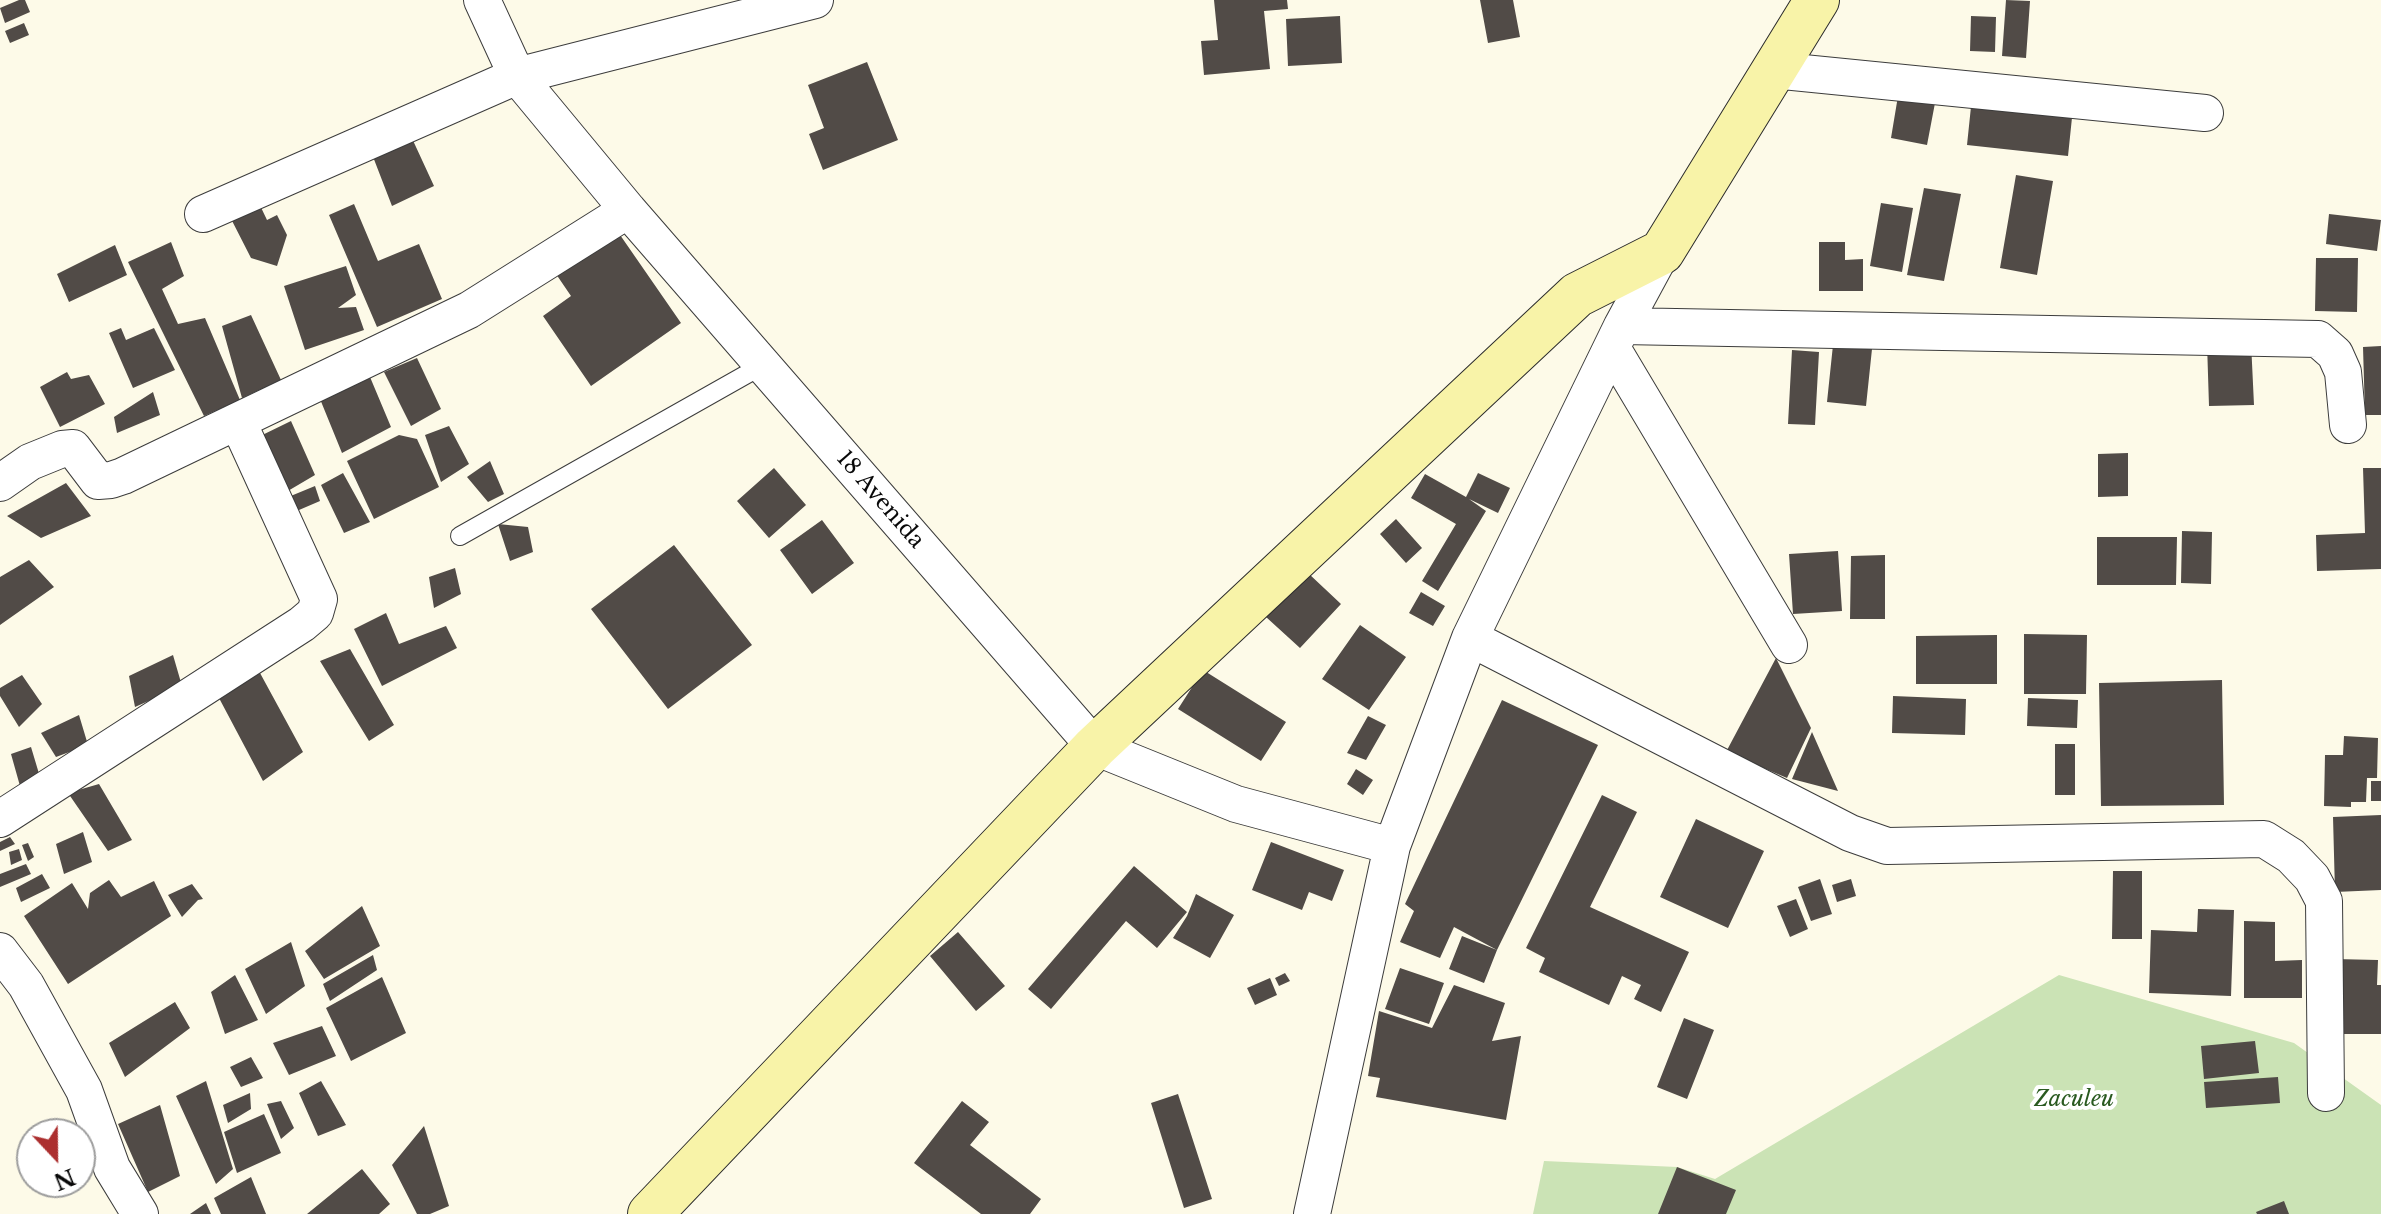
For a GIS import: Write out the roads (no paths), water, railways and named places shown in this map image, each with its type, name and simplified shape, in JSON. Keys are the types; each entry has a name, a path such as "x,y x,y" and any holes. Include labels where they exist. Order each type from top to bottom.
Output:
{"street":[{"name":"18 Avenida","path":"482,0 517,76 628,210 1095,747 1236,804 1392,846"},
{"path":"203,214 517,76 815,0"},
{"path":"1312,1214 1392,846 1470,638 1617,337 1662,252 1817,0"},
{"path":"1773,70 2205,113"},
{"path":"0,483 30,462 62,449 73,448 98,481 111,480 469,310 628,210"},
{"path":"650,1214 1095,747 1577,295 1662,252"},
{"path":"1617,337 2318,339 2335,354 2343,372 2348,425"},
{"path":"1617,337 1789,645"},
{"path":"0,819 315,613 319,599 238,422"},
{"path":"1470,638 1850,833 1887,846 2264,839 2291,856 2312,878 2324,901 2326,1093"},
{"path":"0,951 26,985 84,1090 112,1168 140,1214"}],"lane":[{"path":"460,536 763,365"}],"park label":[{"name":"Zaculeu","path":"2074,1100"}]}
